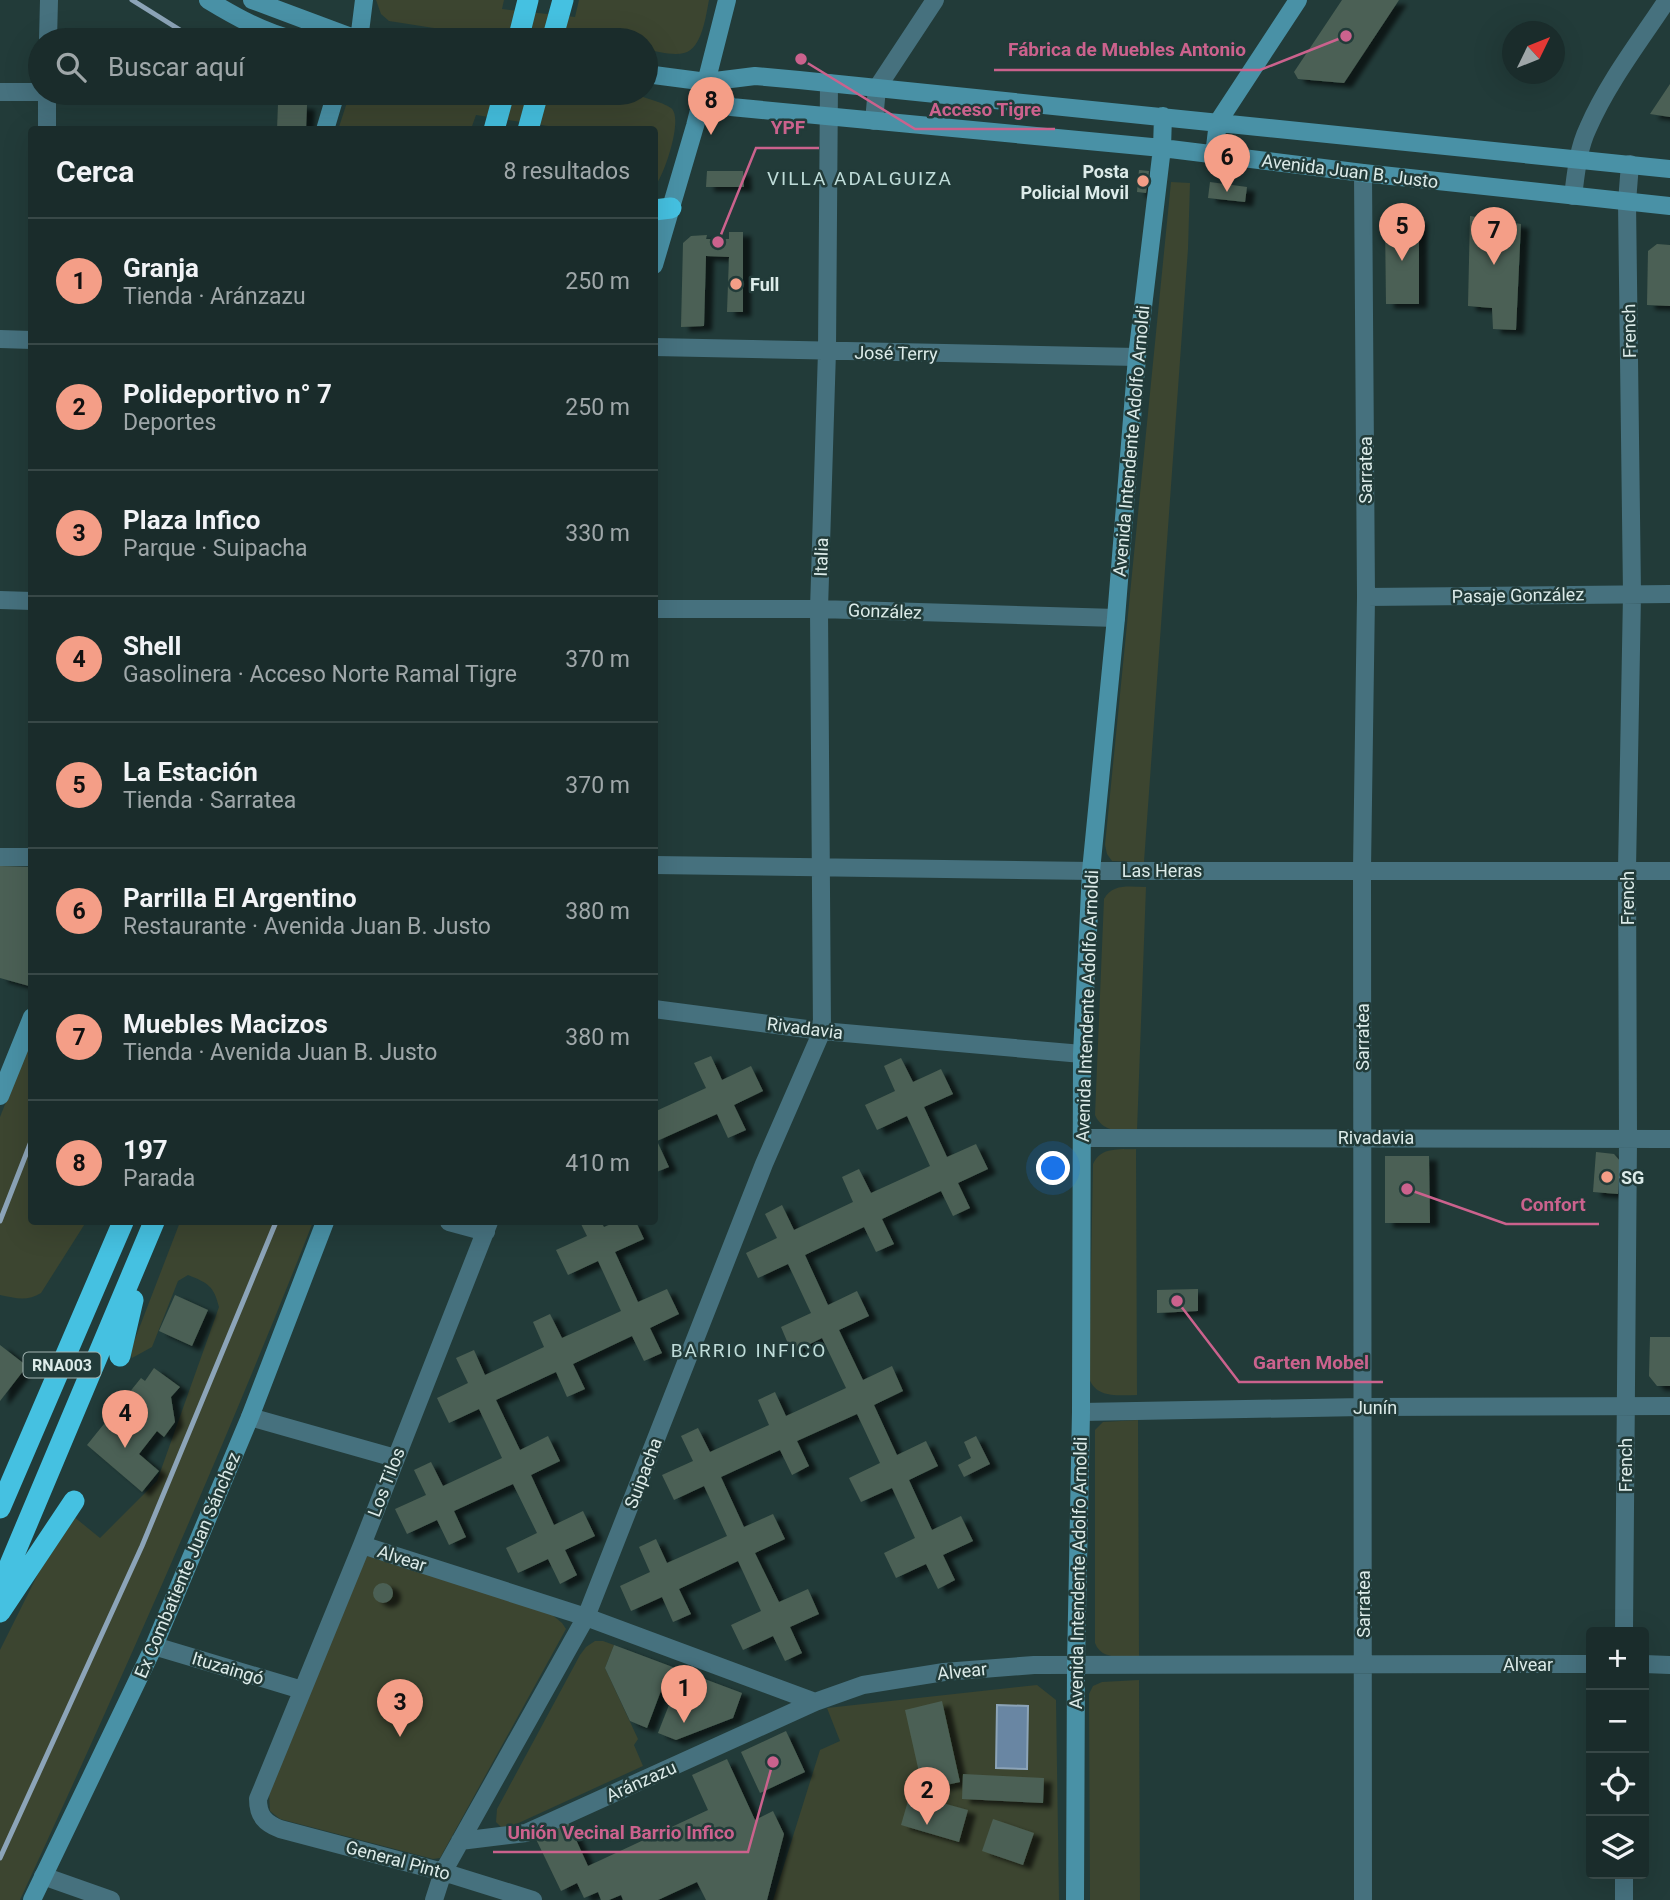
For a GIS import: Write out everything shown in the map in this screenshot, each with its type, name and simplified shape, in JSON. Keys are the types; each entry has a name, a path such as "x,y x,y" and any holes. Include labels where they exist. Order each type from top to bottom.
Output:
{"highway":[{"path":"521,28 528,0"},
{"path":"555,28 563,0"},
{"path":"496,122 501,105"},
{"path":"528,126 534,105"},
{"path":"88,1268 108,1225"},
{"name":"RNA003","path":"0,1508 122,1225"},
{"name":"RNA003","path":"0,1588 153,1225"},
{"path":"120,1356 145,1244"},
{"path":"0,1612 75,1501"}],"main road":[{"path":"208,0 258,28"},
{"path":"252,0 327,28"},
{"path":"360,28 364,0"},
{"path":"658,240 663,209 707,82 727,0"},
{"path":"1214,155 1218,122 1298,0"},
{"name":"Avenida Juan B. Justo","path":"658,76 707,82 755,76 1670,169"},
{"name":"Avenida Juan B. Justo","path":"707,82 731,107 1162,148 1670,206"},
{"path":"326,126 332,105"},
{"name":"Avenida Intendente Adolfo Arnoldi","path":"1074,1900 1081,1412 1082,1055 1091,871 1116,618 1137,357 1162,148 1163,116"},
{"path":"2,1086 28,1026"},
{"name":"Ex Combatiente Juan Sánchez","path":"32,1900 154,1646 250,1417 324,1225"}],"street":[{"path":"48,0 48,28"},
{"path":"874,121 877,88 935,0"},
{"path":"1573,196 1578,159 1587,129 1613,82 1667,0"},
{"name":"Italia","path":"821,1031 819,609 827,351 829,83"},
{"path":"0,92 28,92"},
{"path":"47,105 47,126"},
{"name":"French","path":"1624,1627 1627,870 1632,594 1627,202 1630,164"},
{"name":"Sarratea","path":"1363,173 1366,597 1362,869 1363,1900"},
{"path":"0,339 28,340"},
{"name":"José Terry","path":"658,347 1137,357"},
{"name":"Pasaje González","path":"1366,597 1670,594"},
{"path":"0,600 28,601"},
{"name":"González","path":"658,609 819,609 1116,618"},
{"path":"0,857 28,857"},
{"name":"Las Heras","path":"658,865 1091,871 1670,871"},
{"name":"Rivadavia","path":"658,1010 821,1031 1082,1055"},
{"name":"Suipacha","path":"434,1900 443,1872 586,1617 736,1235 821,1031"},
{"name":"Rivadavia","path":"1082,1138 1670,1139"},
{"name":"Los Tilos","path":"263,1820 258,1809 258,1799 488,1227"},
{"name":"Junín","path":"1081,1412 1362,1407 1670,1406"},
{"path":"250,1417 395,1458"},
{"name":"Alvear","path":"362,1545 586,1617 816,1702 856,1686 944,1672 1034,1665 1586,1664"},
{"name":"Ituzaingó","path":"154,1646 302,1690"},
{"path":"1649,1664 1670,1665"},
{"name":"Aránzazu","path":"460,1841 526,1833 816,1702"},
{"name":"General Pinto","path":"263,1820 280,1829 443,1872 533,1900"},
{"path":"43,1876 111,1900"},
{"path":"1623,1900 1624,1879"}],"green space":[{"path":"376,0 504,0 502,9 575,17 579,0 709,0 702,31 695,45 684,53 675,54 658,52 658,28 434,28 389,21 381,14"},
{"path":"658,102 671,108 675,123 667,160 658,182 658,126 548,126 476,115 472,126 339,126 346,105 658,105"},
{"path":"1171,182 1190,183 1188,249 1144,862 1112,861 1105,845"},
{"path":"1146,887 1137,1131 1118,1130 1102,1125 1095,1115 1104,899 1117,888"},
{"path":"28,1046 28,1225 84,1225 41,1293 31,1298 0,1295 0,1117"},
{"path":"1136,1149 1137,1395 1116,1395 1097,1390 1089,1378 1093,1164 1096,1158 1106,1152"},
{"path":"179,1225 312,1225 171,1563 20,1900 0,1900 0,1650 53,1544 73,1516 100,1538 157,1481 219,1307 209,1286 188,1275 178,1281 152,1347 132,1358 130,1352"},
{"path":"1138,1420 1139,1656 1113,1656 1102,1653 1095,1643 1095,1430 1103,1422"},
{"path":"368,1556 550,1613 566,1629 440,1858 433,1859 280,1819 270,1811 269,1793 363,1560"},
{"path":"595,1641 614,1645 605,1668 638,1739 634,1745 643,1766 512,1826 501,1827 496,1822 497,1809 580,1655"},
{"path":"1139,1680 1140,1900 1090,1900 1089,1694 1093,1686 1102,1682"},
{"path":"1037,1685 1056,1700 1059,1900 773,1900 820,1750 840,1741 827,1708"}],"water":[{"path":"997,1705 1028,1706 1027,1769 996,1768"}],"building":[{"path":"1342,0 1399,0 1344,83 1298,79 1294,72"},
{"path":"1670,84 1670,117 1650,114"},
{"path":"278,105 307,105 306,126 277,126"},
{"name":"Posta Policial Movil","path":"1139,170 1149,171 1146,193 1137,192"},
{"path":"707,171 743,171 744,187 706,187"},
{"path":"1210,182 1247,187 1245,202 1208,198"},
{"path":"1470,216 1521,224 1516,330 1493,329 1492,308 1468,306"},
{"path":"1385,219 1419,219 1419,304 1386,304"},
{"path":"729,232 743,232 743,312 727,312 729,257 706,256 704,326 681,327 683,243 691,236 707,235 706,239 729,239"},
{"path":"1657,244 1670,245 1670,306 1647,305 1648,251"},
{"path":"0,866 28,867 28,986 0,978"},
{"path":"711,1056 722,1080 751,1066 763,1091 734,1105 746,1130 728,1138 717,1114 658,1141 658,1110 706,1088 694,1063"},
{"path":"901,1058 913,1082 941,1069 953,1094 924,1107 947,1157 976,1144 988,1169 958,1183 970,1208 953,1216 941,1191 882,1219 894,1244 876,1252 864,1227 805,1255 828,1305 857,1291 869,1316 839,1330 863,1380 892,1366 903,1391 874,1405 897,1455 926,1441 938,1466 909,1480 932,1530 961,1516 973,1541 943,1555 955,1580 938,1589 926,1564 896,1578 884,1553 915,1538 892,1488 861,1502 849,1478 880,1463 857,1414 797,1441 809,1466 792,1475 780,1450 721,1477 744,1527 773,1514 785,1539 755,1553 779,1602 808,1589 819,1614 790,1627 802,1653 785,1661 773,1636 743,1650 731,1625 761,1611 738,1561 679,1589 691,1614 673,1622 662,1597 631,1611 620,1586 650,1572 639,1547 656,1539 667,1563 727,1536 704,1486 674,1500 662,1475 693,1461 681,1436 698,1428 710,1452 769,1425 758,1400 775,1392 786,1416 846,1388 822,1338 792,1353 781,1327 811,1313 788,1264 758,1278 746,1253 777,1238 765,1214 782,1205 794,1230 853,1202 842,1177 859,1169 871,1193 930,1166 907,1116 877,1130 865,1105 895,1091 884,1066"},
{"path":"658,1143 669,1167 658,1171"},
{"name":"SG","path":"1596,1152 1614,1154 1620,1161 1618,1194 1593,1192"},
{"path":"1385,1156 1429,1156 1430,1223 1385,1223"},
{"path":"582,1225 637,1225 644,1239 615,1252 638,1302 667,1289 679,1314 650,1328 662,1353 644,1361 632,1336 573,1364 585,1389 567,1397 556,1372 496,1400 520,1450 548,1436 560,1461 531,1475 554,1525 583,1511 595,1536 565,1550 577,1575 560,1584 548,1559 518,1573 506,1548 537,1533 513,1484 454,1511 466,1537 449,1545 437,1520 407,1534 395,1509 426,1495 414,1470 431,1462 443,1486 502,1458 479,1409 449,1423 437,1398 468,1383 456,1358 474,1350 485,1375 544,1347 533,1322 550,1314 562,1338 621,1311 598,1261 568,1275 556,1250 587,1236"},
{"path":"1198,1289 1198,1311 1157,1313 1157,1290"},
{"path":"175,1295 208,1310 192,1346 159,1331"},
{"path":"1650,1337 1670,1337 1670,1386 1657,1386 1649,1376"},
{"path":"0,1345 27,1366 0,1401"},
{"path":"154,1368 180,1387 171,1397 175,1422 164,1437 157,1431 139,1454 159,1471 142,1492 87,1445 141,1378 145,1381"},
{"path":"976,1436 990,1464 964,1477 958,1465 971,1458 964,1442"},
{"path":"379,1583 387,1583 393,1593 387,1603 379,1603 373,1597 373,1589"},
{"path":"614,1645 742,1693 733,1718 676,1740 658,1733 680,1677 668,1672 647,1728 630,1721 605,1668"},
{"path":"942,1701 960,1782 923,1790 905,1710"},
{"path":"786,1731 805,1772 760,1793 741,1752"},
{"path":"727,1759 755,1820 773,1811 784,1834 767,1900 706,1900 697,1882 658,1900 623,1900 621,1895 601,1900 598,1892 584,1898 577,1883 561,1891 535,1837 568,1822 588,1866 708,1810 692,1775"},
{"path":"963,1774 1044,1778 1043,1803 962,1799"},
{"path":"910,1794 968,1810 959,1842 901,1825"},
{"path":"993,1819 1034,1833 1023,1865 982,1851"}],"waterway":[{"path":"132,0 177,28"},
{"path":"0,1221 28,1149"},
{"path":"0,1858 142,1546 275,1225"}],"place":[{"name":"Fábrica de Muebles Antonio","path":"1346,36"},
{"name":"Acceso Tigre","path":"801,59"},
{"name":"197","path":"711,135"},
{"name":"Posta Policial Movil","path":"1143,181"},
{"name":"Parrilla El Argentino","path":"1227,192"},
{"name":"YPF","path":"718,242"},
{"name":"La Estación","path":"1402,261"},
{"name":"Muebles Macizos","path":"1494,265"},
{"name":"Full","path":"736,284"},
{"name":"SG","path":"1607,1177"},
{"name":"Confort","path":"1407,1189"},
{"name":"Garten Mobel","path":"1177,1301"},
{"name":"Shell","path":"125,1448"},
{"name":"Granja","path":"684,1723"},
{"name":"Plaza Infico","path":"400,1737"},
{"name":"Unión Vecinal Barrio Infico","path":"773,1762"},
{"name":"Polideportivo n° 7","path":"927,1825"}],"district":[{"name":"VILLA ADALGUIZA","path":"860,178"},
{"name":"BARRIO INFICO","path":"749,1350"}]}
